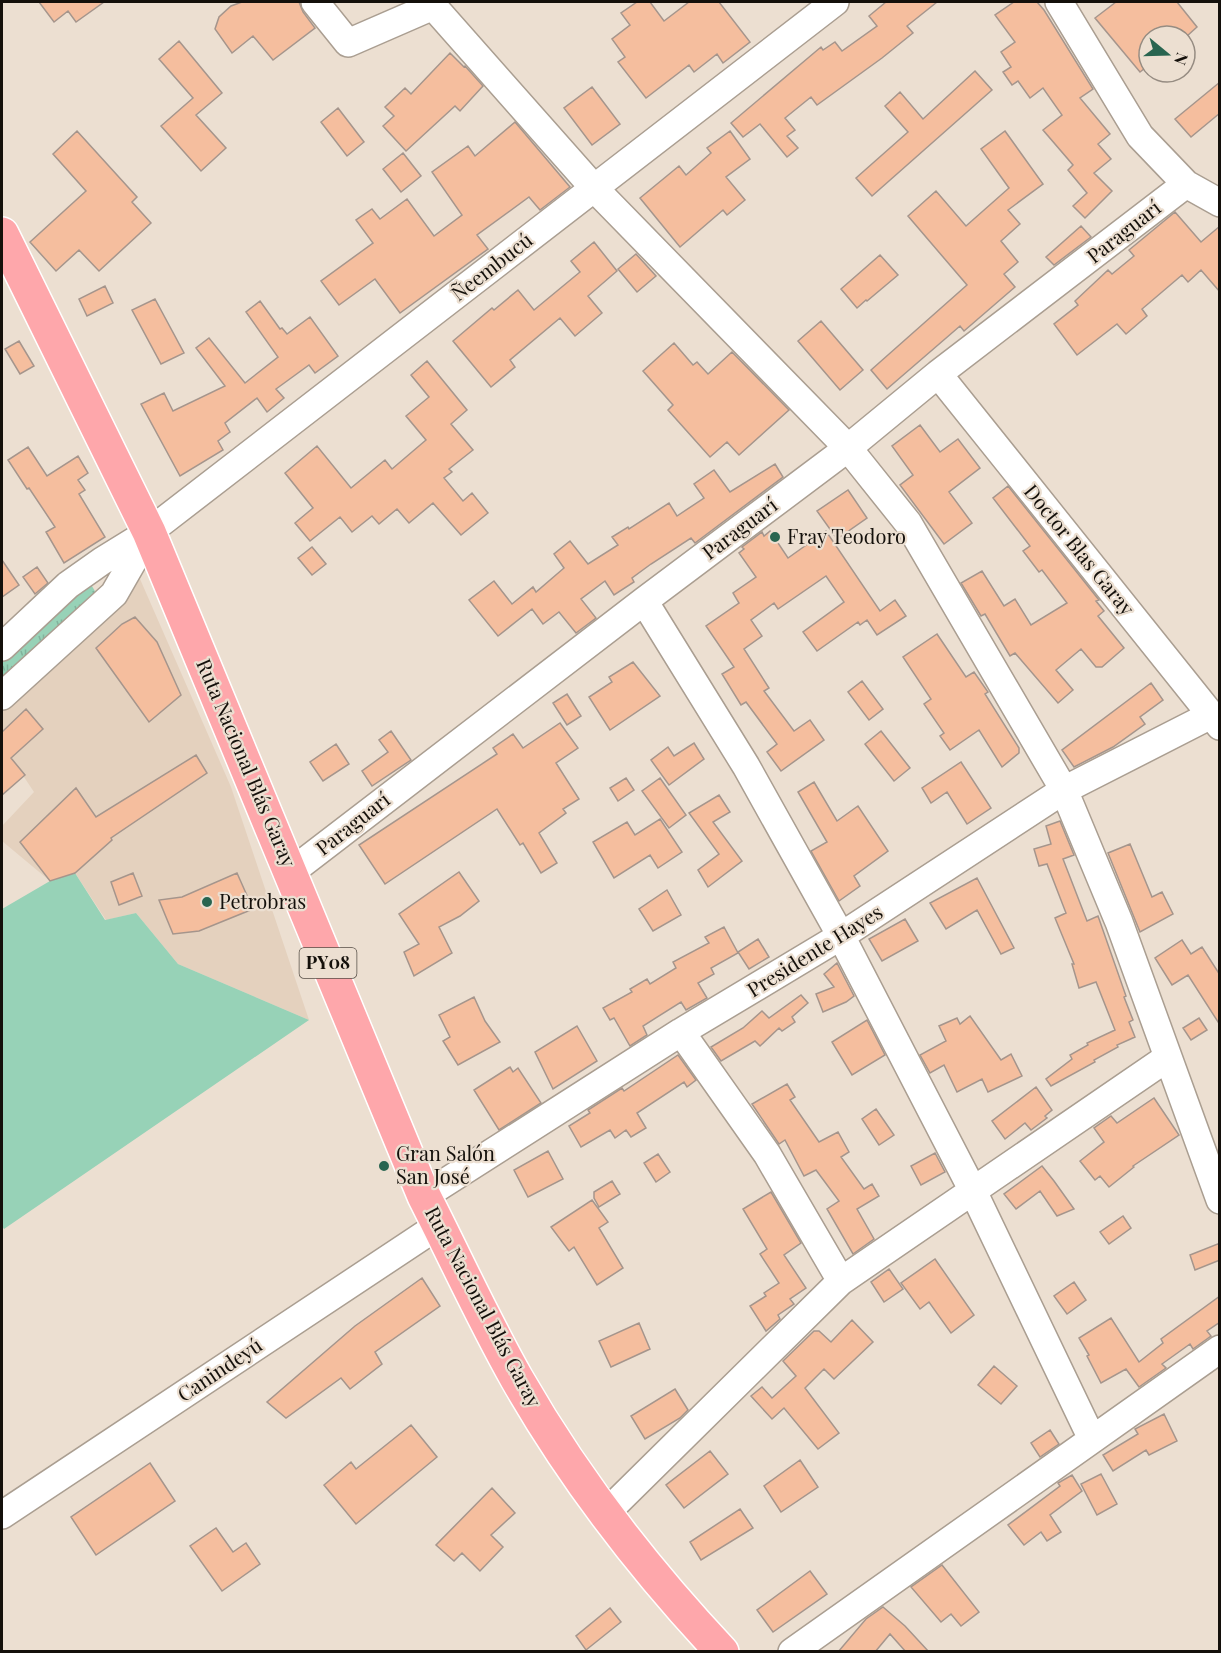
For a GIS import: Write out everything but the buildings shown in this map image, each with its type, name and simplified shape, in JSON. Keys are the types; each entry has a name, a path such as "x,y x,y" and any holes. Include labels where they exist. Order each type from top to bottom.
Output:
{"highway":[{"name":"Ruta Nacional Blás Garay","path":"2,234 150,532 424,1196 517,1379 564,1455 606,1513 697,1625 722,1652"}],"street":[{"path":"315,2 348,44 435,4 594,188 848,448 908,523 1064,790 1119,922 1220,1200"},
{"name":"Ñeembucú","path":"2,647 68,585 150,532 836,2"},
{"path":"1059,2 1140,136 1186,184 1220,203"},
{"name":"Paraguarí","path":"291,872 644,601 848,448 938,374 1186,184"},
{"name":"Doctor Blas Garay","path":"938,374 1215,721"},
{"path":"2,696 114,594 150,532"},
{"path":"644,601 746,766 841,936 972,1189 1092,1439"},
{"name":"Presidente Hayes","path":"424,1196 681,1032 841,936 1064,790 1215,721"},
{"path":"681,1032 767,1154 841,1281"},
{"path":"606,1513 841,1281 972,1189 1167,1058"},
{"name":"Canindeyú","path":"2,1515 439,1224"},
{"path":"792,1652 1220,1349"}],"shaded area":[{"path":"140,579 231,787 309,1020 178,964 136,913 106,920 75,873 50,881 2,841 2,826 34,792 2,744 2,712"}],"green space":[{"path":"89,581 99,598 2,687 2,662"},
{"path":"75,873 105,920 136,913 178,964 309,1020 4,1229 2,1226 2,909 50,881"}],"place":[{"name":"Fray Teodoro","path":"775,537"},
{"name":"Petrobras","path":"207,902"},
{"name":"Gran Salón San José","path":"384,1166"}]}
